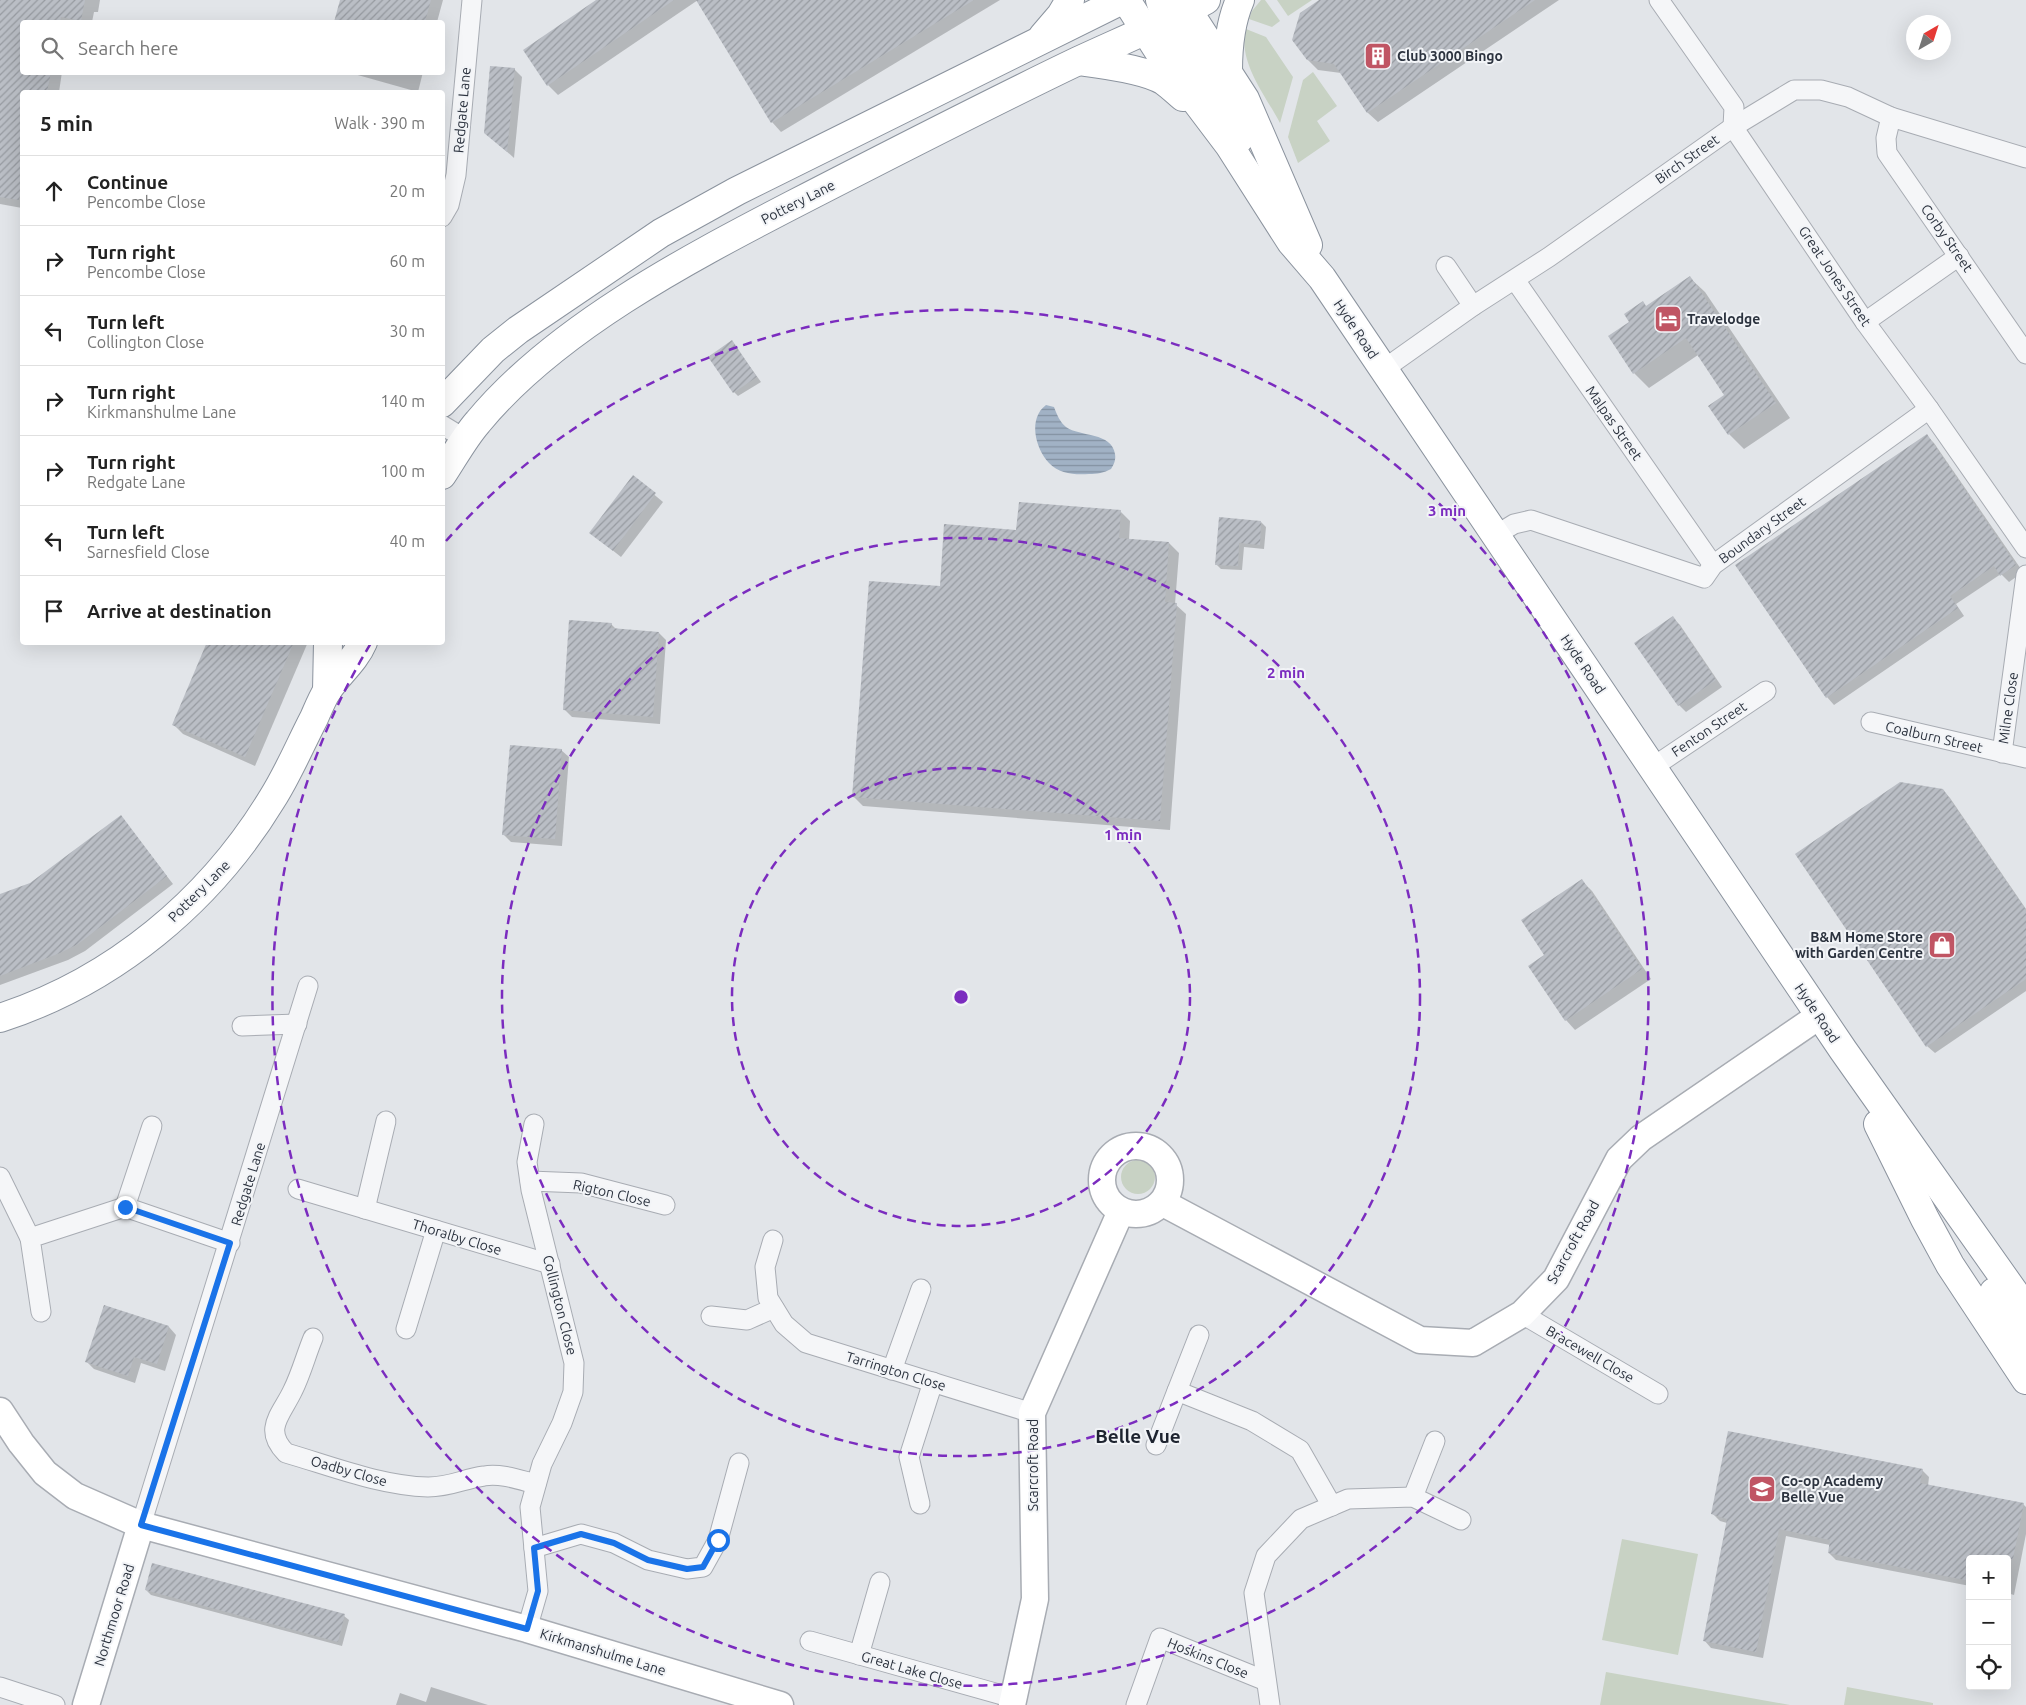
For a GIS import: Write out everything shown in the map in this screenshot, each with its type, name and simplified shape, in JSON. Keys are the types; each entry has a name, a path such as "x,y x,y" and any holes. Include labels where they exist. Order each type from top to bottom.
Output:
{"highway":[{"path":"1041,39 1061,15 1070,0"},
{"path":"445,400 492,350 518,330 661,233 737,191 1041,39 1124,0"},
{"name":"Hyde Road","path":"1124,0 1171,9 1228,70 1245,98 1322,278"},
{"path":"1228,70 1229,38 1240,0"},
{"path":"1171,9 1243,144 1255,185"},
{"name":"Hyde Road","path":"1171,9 1161,55 1229,145 1292,242 1322,278 1819,1016 2026,1309"},
{"name":"Pottery Lane","path":"445,464 454,432 479,420 523,375 565,341 666,274 766,218 1079,61 1171,9"},
{"path":"1079,61 1123,68 1155,76 1165,82 1190,104 1229,145"},
{"name":"Pottery Lane","path":"327,691 328,645"},
{"name":"Pottery Lane","path":"0,1018 52,998 99,974 146,942 190,903 236,853 257,824 273,798 327,691 358,653 362,645"},
{"name":"Hyde Road","path":"1843,1050 1925,1219 1950,1265 2025,1377"},
{"name":"Hyde Road","path":"1929,1172 1958,1234 2026,1344"}],"street":[{"name":"Redgate Lane","path":"445,212 449,205 456,176 472,0"},
{"name":"Great Jones Street","path":"1663,6 1734,107 1733,127 1865,322 1930,409 2026,548"},
{"name":"Birch Street","path":"1384,369 1473,306 1515,280 1733,127 1794,90 1821,90 1848,97 1891,117 2026,158"},
{"name":"Corby Street","path":"1891,117 1886,138 1888,153 2026,354"},
{"path":"1865,322 1959,256"},
{"path":"1446,266 1473,306"},
{"name":"Malpas Street","path":"1515,280 1713,565"},
{"name":"Boundary Street","path":"1496,535 1514,524 1531,520 1704,578 1713,565 1930,409"},
{"name":"Milne Close","path":"2002,753 2026,575"},
{"name":"Fenton Street","path":"1653,767 1766,691"},
{"name":"Coalburn Street","path":"1871,722 2026,758"},
{"name":"Redgate Lane","path":"141,1525 230,1243 308,986"},
{"name":"Scarcroft Road","path":"1162,1203 1420,1340 1472,1343 1522,1314 1556,1279 1618,1159 1641,1138 1819,1016"},
{"path":"242,1026 297,1024"},
{"path":"365,1209 386,1121"},
{"name":"Collington Close","path":"527,1629 538,1591 530,1507 542,1464 562,1423 573,1392 574,1363 530,1181 527,1162 534,1124"},
{"path":"125,1207 152,1126"},
{"path":"1147,1147 1157,1152 1165,1160 1170,1171 1171,1182 1169,1193 1162,1203 1154,1210 1143,1214 1120,1211 1111,1204 1105,1194 1102,1178 1107,1162 1114,1153 1124,1148 1147,1147"},
{"path":"0,1177 30,1238 42,1312"},
{"name":"Rigton Close","path":"530,1181 582,1183 665,1205"},
{"name":"Thoralby Close","path":"298,1189 550,1264"},
{"path":"30,1238 125,1207 230,1243"},
{"name":"Scarcroft Road","path":"1012,1702 1035,1599 1032,1413 1120,1211"},
{"path":"406,1329 436,1230"},
{"name":"Tarrington Close","path":"773,1240 765,1267 768,1298 784,1324 806,1343 1032,1413"},
{"path":"892,1370 921,1288"},
{"path":"711,1316 747,1320 774,1308"},
{"name":"Bracewell Close","path":"1522,1314 1658,1394"},
{"path":"1156,1445 1199,1335"},
{"name":"Oadby Close","path":"312,1338 294,1390 278,1416 274,1432 278,1444 286,1453 387,1482 409,1486 449,1486 484,1476 501,1476 536,1484"},
{"path":"920,1504 909,1457 932,1382"},
{"path":"1177,1391 1252,1421 1300,1450 1332,1506"},
{"name":"Kirkmanshulme Lane","path":"0,1411 21,1443 45,1473 75,1496 141,1525 527,1629 767,1703"},
{"path":"1413,1497 1435,1441"},
{"path":"534,1548 581,1534 614,1543 648,1560 687,1569 703,1567 718,1540 740,1463"},
{"path":"1270,1705 1254,1593 1266,1556 1301,1519 1348,1499 1413,1497 1461,1520"},
{"name":"Northmoor Road","path":"86,1705 141,1525"},
{"path":"860,1655 880,1582"},
{"name":"Hoskins Close","path":"1136,1705 1160,1638 1266,1680"},
{"name":"Great Lake Close","path":"810,1641 1012,1702"},
{"path":"0,1687 55,1705"}],"green space":[{"path":"1261,0 1265,0 1280,21 1272,27 1249,19 1252,11"},
{"path":"1277,0 1312,0 1288,16"},
{"path":"1246,29 1266,37 1293,77 1280,123 1249,66 1244,41"},
{"path":"1313,72 1337,106 1317,121 1330,141 1298,163 1288,137 1303,80"},
{"path":"1138,1160 1150,1165 1155,1177 1150,1189 1138,1194 1126,1189 1121,1177 1126,1165"},
{"path":"1622,1539 1698,1554 1678,1655 1602,1640"},
{"path":"1606,1672 1790,1705 1600,1705"},
{"path":"1847,1687 1933,1703 1933,1705 1844,1705"}],"water":[{"path":"1046,405 1054,407 1066,427 1102,438 1108,442 1113,447 1115,456 1111,469 1098,473 1073,474 1062,472 1053,467 1040,449 1035,425 1040,411"}],"building":[{"path":"0,0 85,0 81,20 61,17 60,20 20,20 20,75 50,75 47,90 20,90 20,195 19,200 0,197"},
{"path":"340,0 431,0 426,20 335,20"},
{"path":"596,0 674,0 547,86 523,50"},
{"path":"696,0 974,0 771,123"},
{"name":"Club 3000 Bingo","path":"1319,0 1535,0 1367,113 1334,64 1307,60 1292,40 1300,13"},
{"path":"490,66 515,68 507,152 484,133"},
{"path":"1690,276 1776,403 1728,435 1708,406 1724,395 1686,338 1633,374 1608,336 1629,322 1624,314 1643,301 1646,306"},
{"path":"732,340 757,377 733,393 708,357"},
{"path":"1927,434 2016,565 2000,576 1994,566 1950,596 1958,608 1826,698 1735,565"},
{"path":"633,475 656,493 613,551 589,533"},
{"path":"1019,502 1121,510 1119,538 1169,542 1165,602 1177,603 1160,821 852,797 869,581 940,586 944,524 1016,530"},
{"path":"1219,517 1261,521 1260,545 1239,543 1238,566 1215,565"},
{"path":"1673,616 1716,680 1678,706 1634,643"},
{"path":"569,620 612,623 611,628 659,632 653,717 563,710"},
{"path":"206,645 293,645 245,757 172,725"},
{"path":"510,745 562,749 555,839 502,835"},
{"name":"B&M Home Store with Garden Centre","path":"1900,782 1943,789 2026,910 2026,979 1926,1047 1795,854"},
{"path":"121,815 167,876 78,944 0,976 0,894 30,883"},
{"path":"1582,879 1642,969 1565,1021 1528,966 1544,955 1521,920"},
{"path":"104,1305 169,1326 157,1364 134,1357 128,1376 85,1362"},
{"path":"1728,1431 1923,1469 1920,1483 2024,1503 2013,1559 2011,1559 2011,1555 1966,1555 1966,1580 1828,1553 1830,1540 1779,1529 1756,1652 1703,1641 1727,1519 1711,1514"},
{"path":"152,1563 345,1614 338,1642 145,1590"}],"place":[{"name":"Club 3000 Bingo","path":"1378,56"},
{"name":"Travelodge","path":"1668,319"},
{"name":"B&M Home Store with Garden Centre","path":"1942,945"},
{"name":"Co-op Academy Belle Vue","path":"1762,1489"}],"district":[{"name":"Belle Vue","path":"1138,1436"}],"route":[{"path":"125,1207 230,1243 141,1525 527,1629 538,1591 534,1548 581,1534 614,1543 648,1560 687,1569 703,1567 718,1540"}]}
